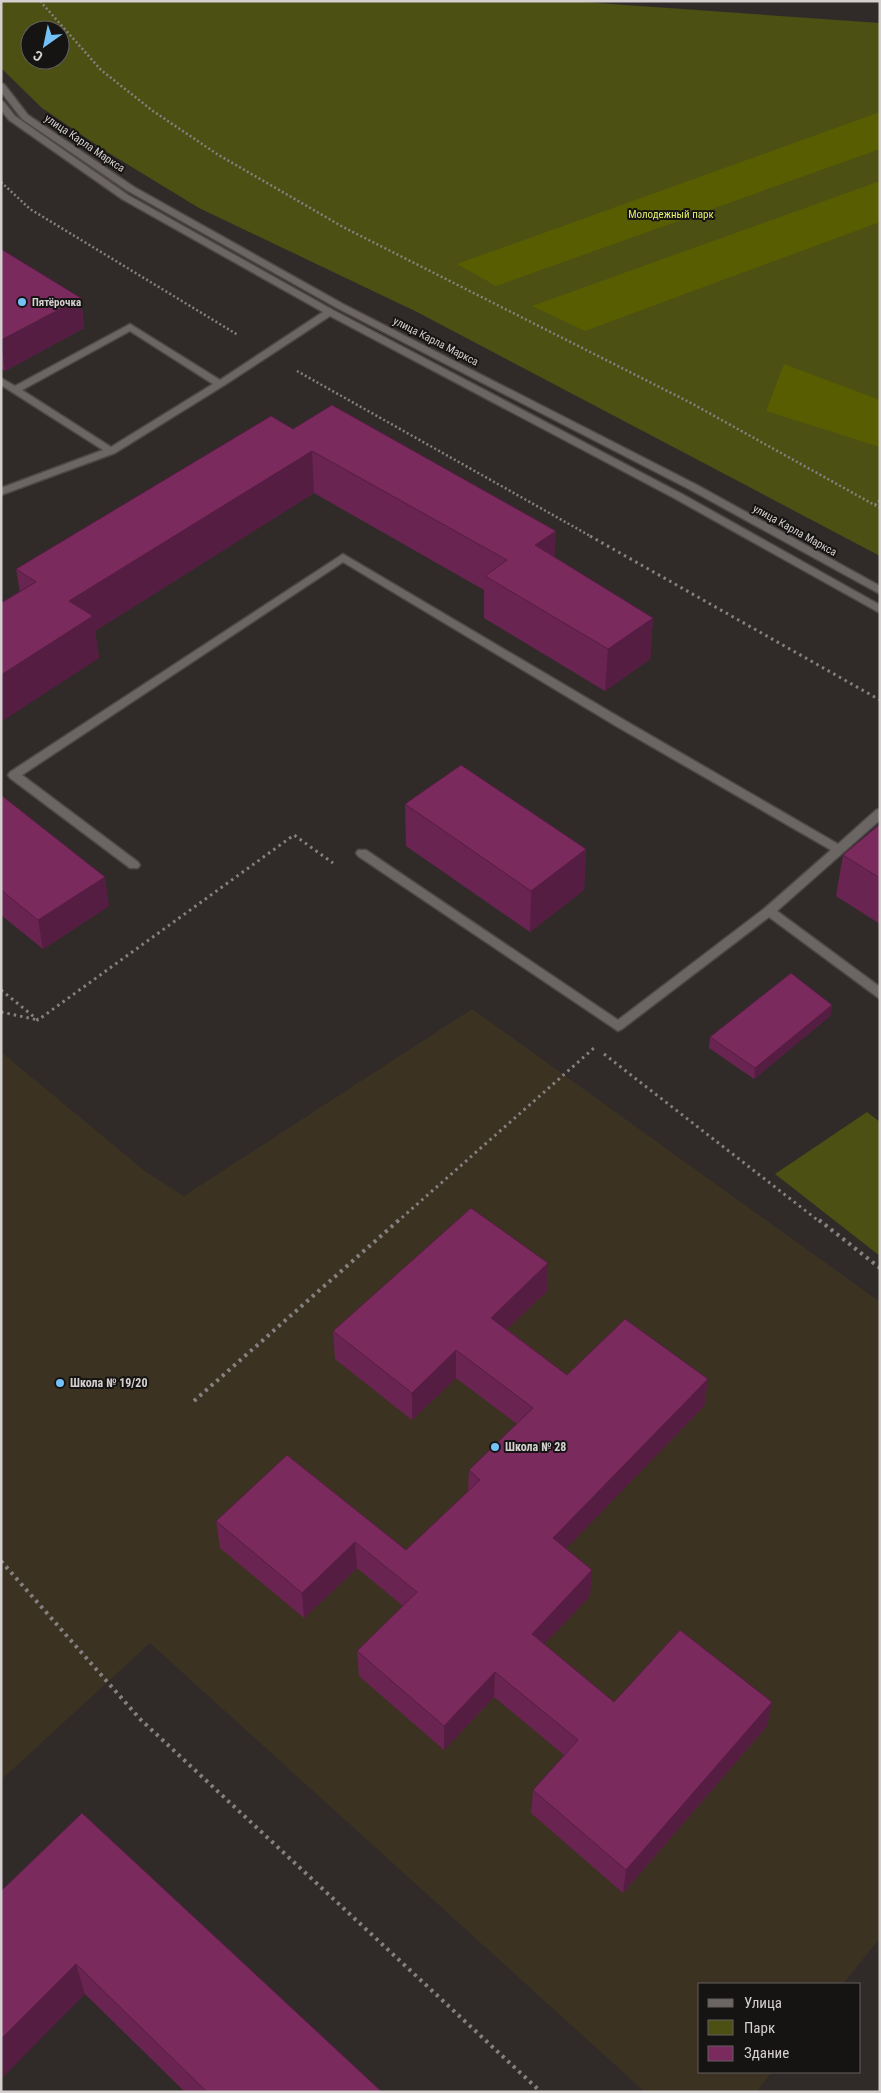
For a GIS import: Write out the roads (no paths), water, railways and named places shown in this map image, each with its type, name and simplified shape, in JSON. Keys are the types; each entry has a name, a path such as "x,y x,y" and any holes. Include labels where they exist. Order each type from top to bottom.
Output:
{"street":[{"name":"улица Карла Маркса","path":"1,86 25,117 131,188 340,306 693,487 880,591"},
{"path":"1,104 12,118 125,197 330,312 678,496 880,610"},
{"path":"1,122 12,118"},
{"path":"1,492 111,451 220,384 330,312"},
{"path":"15,390 130,327 220,384"},
{"path":"1,381 111,451"},
{"path":"134,865 14,775 342,557 612,718 838,849"},
{"path":"362,853 618,1026 769,911 880,813"},
{"path":"769,911 880,994"}],"place":[{"name":"Пятёрочка","path":"22,302"},
{"name":"Школа № 19/20","path":"60,1383"},
{"name":"Школа № 28","path":"495,1447"}],"park label":[{"name":"Молодежный парк","path":"671,214"}]}
